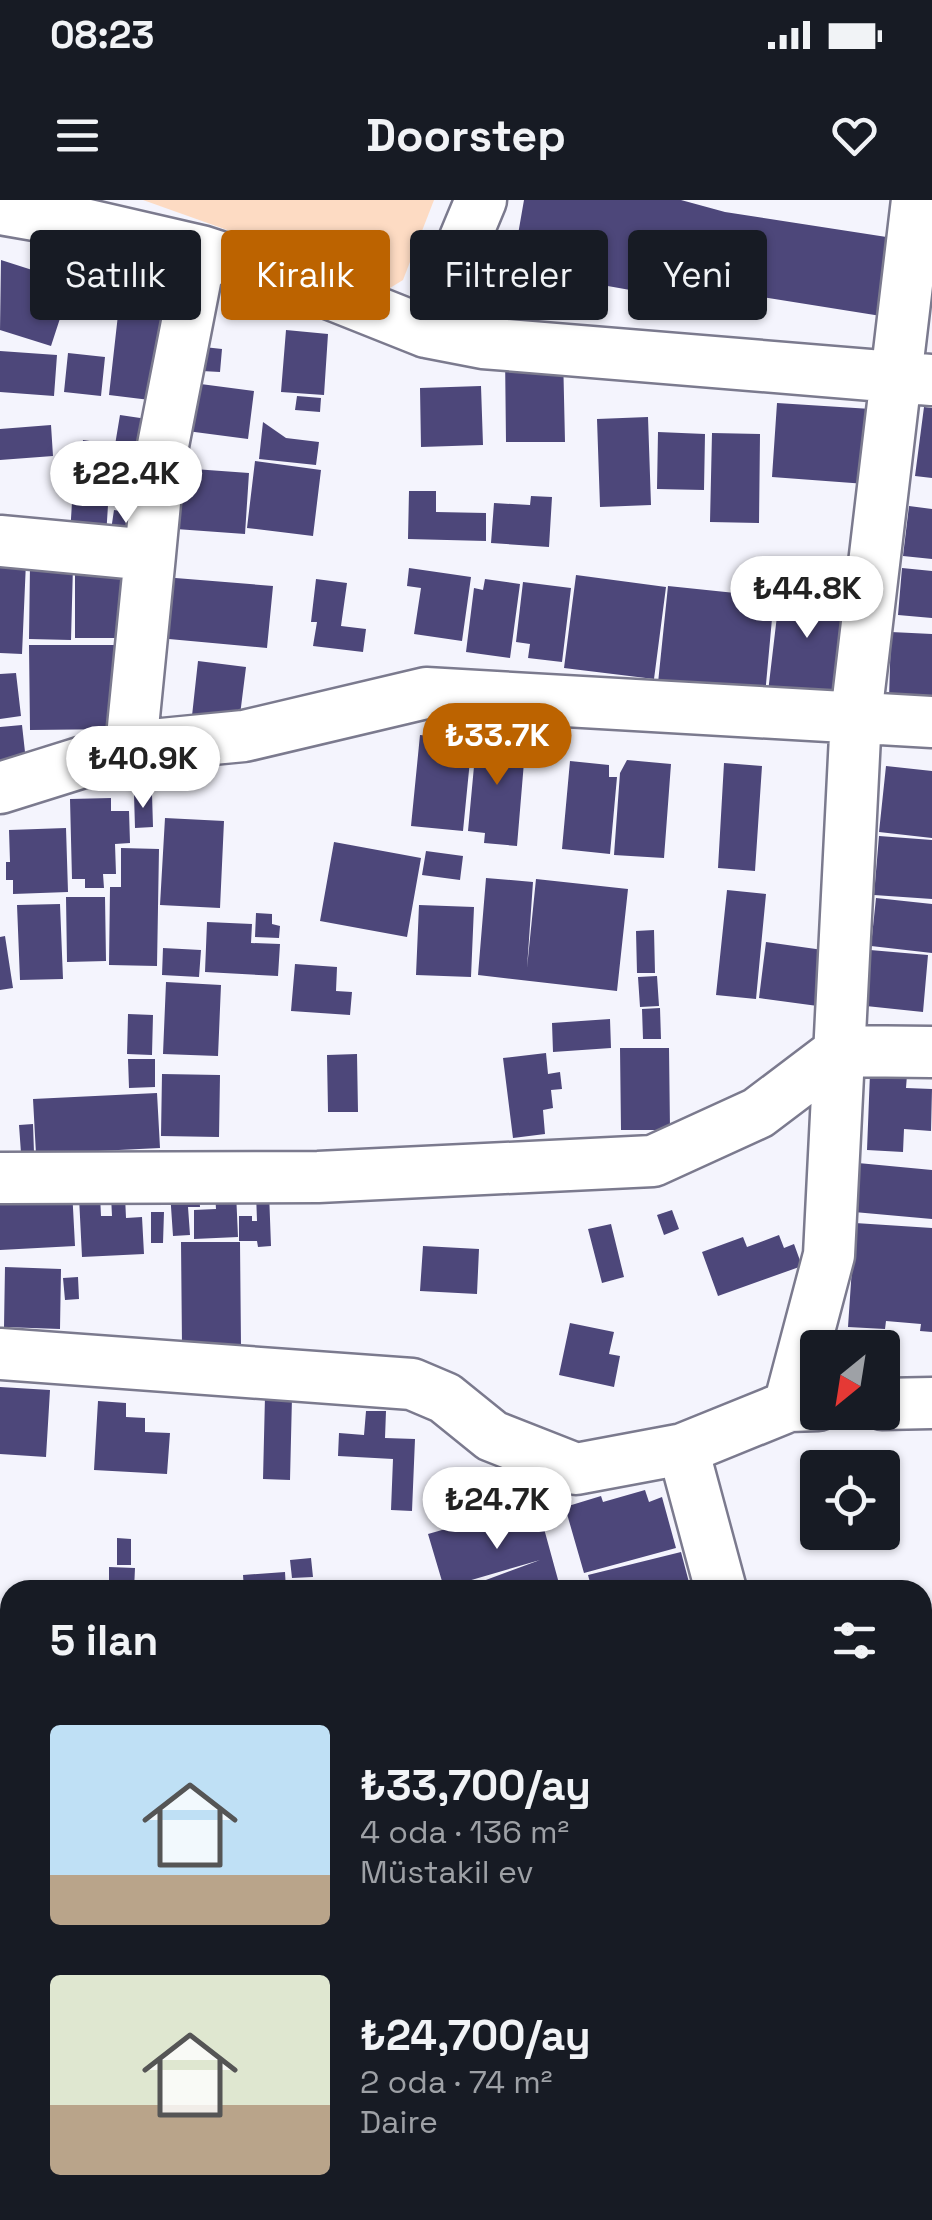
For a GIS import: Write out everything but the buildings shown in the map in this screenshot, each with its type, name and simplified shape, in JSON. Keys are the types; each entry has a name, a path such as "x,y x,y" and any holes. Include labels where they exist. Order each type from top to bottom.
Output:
{"street":[{"path":"426,332 481,200"},
{"path":"816,1330 829,1255 856,716 914,379 916,200"},
{"path":"0,209 110,230"},
{"path":"201,251 318,289 426,332 483,343 914,379"},
{"path":"131,747 158,472 188,320"},
{"path":"0,541 150,555"},
{"path":"0,788 131,747 244,736 426,694 932,722"},
{"path":"0,1178 318,1176 653,1160 758,1113 840,1052 932,1052"},
{"path":"0,1354 412,1384 445,1398 492,1436 576,1469 683,1449 800,1407"},
{"path":"900,1403 932,1402"},
{"path":"683,1449 718,1580"}],"shaded area":[{"path":"143,200 434,200 422,230 410,230 410,262 403,280 390,288 390,230 227,230"}]}
